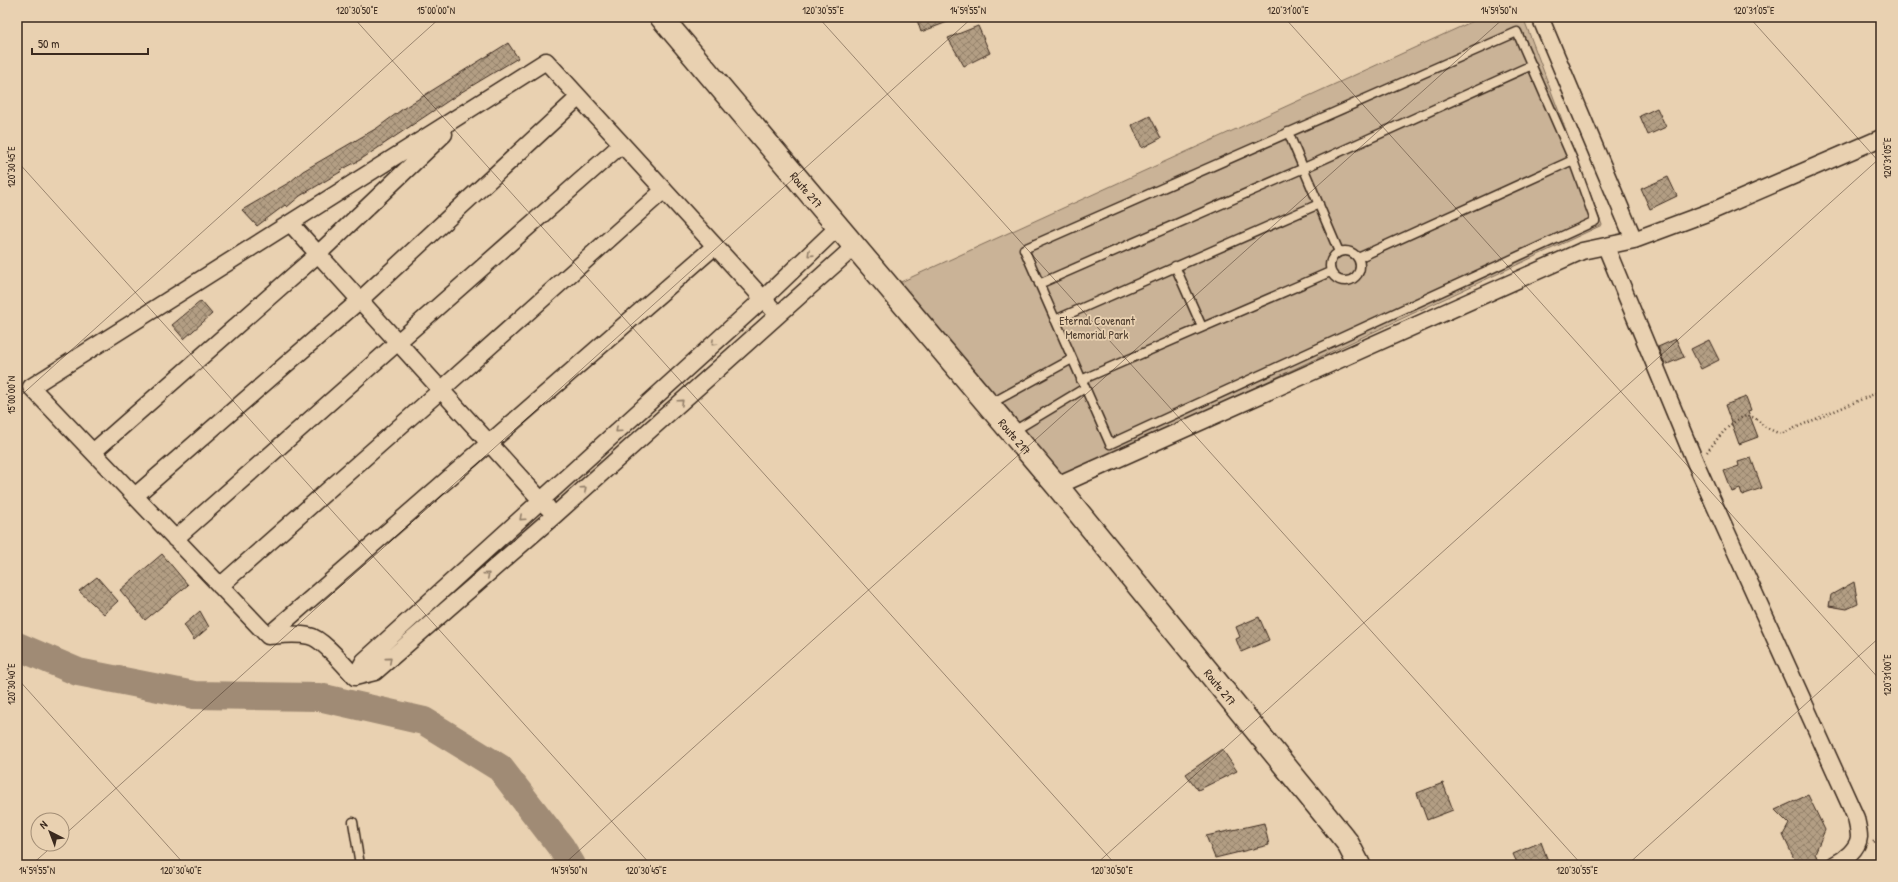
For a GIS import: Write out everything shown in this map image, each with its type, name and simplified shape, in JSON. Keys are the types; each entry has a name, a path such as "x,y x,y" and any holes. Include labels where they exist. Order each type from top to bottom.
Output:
{"main road":[{"name":"Route 217","path":"661,17 987,405 1057,486 1347,842 1359,865"}],"street":[{"path":"1540,17 1634,240"},
{"path":"268,636 31,387 546,61 778,316"},
{"path":"135,496 360,300 579,97"},
{"path":"93,452 318,254 471,109"},
{"path":"1057,486 1582,251 1634,240 1712,211 1881,138"},
{"path":"175,539 622,144"},
{"path":"220,586 442,390 664,190"},
{"path":"290,223 555,515"},
{"path":"355,677 364,661 763,299 838,228"},
{"path":"268,636 714,246"},
{"path":"355,677 375,672 555,515 854,247"},
{"path":"1606,247 1696,464 1856,818 1859,838 1852,851 1843,860 1834,865"},
{"path":"268,636 292,634 310,636 319,640 355,677"}],"lane":[{"path":"1517,32 1573,160 1596,221 1110,444 1024,249 1288,132 1517,32"},
{"path":"1039,284 1304,168 1532,65"},
{"path":"1288,132 1339,252"},
{"path":"1358,258 1573,160"},
{"path":"1055,320 1319,204"},
{"path":"1347,251 1358,258 1360,266 1357,276 1353,279 1345,282 1340,281 1330,272 1330,261 1339,252 1347,251"},
{"path":"1175,266 1202,327"},
{"path":"1011,433 1083,384 1202,327 1330,272"},
{"path":"987,405 1072,359"},
{"path":"354,822 357,855 360,865"}],"path":[{"path":"1696,464 1732,423 1740,418 1749,416 1754,417 1764,426 1781,434 1881,391"}],"green space":[{"name":"Eternal Covenant Memorial Park","path":"1482,17 1523,17 1602,225 1057,480 892,286"}],"building":[{"path":"916,17 957,17 958,18 921,32"},
{"path":"978,26 990,53 964,66 948,38"},
{"path":"508,43 518,58 460,93 360,160 341,170 342,171 300,196 287,207 285,205 257,226 242,210 290,182 303,171 377,128 404,108"},
{"path":"1657,108 1666,127 1648,135 1640,116"},
{"path":"1150,116 1161,138 1142,148 1132,125"},
{"path":"1668,177 1677,196 1650,209 1641,189"},
{"path":"201,301 212,314 184,339 172,325"},
{"path":"1676,339 1684,357 1665,365 1658,347"},
{"path":"1709,340 1719,360 1701,369 1691,349"},
{"path":"1746,397 1751,410 1748,411 1758,437 1739,444 1725,405"},
{"path":"1751,458 1762,488 1742,495 1740,489 1732,492 1724,471 1739,466 1738,462"},
{"path":"162,554 188,585 145,620 120,590"},
{"path":"97,577 118,601 104,614 79,591"},
{"path":"1854,582 1858,604 1847,609 1829,606 1831,595"},
{"path":"200,611 209,627 194,640 184,625"},
{"path":"1259,617 1269,640 1241,652 1236,639 1240,637 1236,627"},
{"path":"1222,749 1237,771 1198,790 1186,774"},
{"path":"1443,783 1453,810 1427,820 1417,793"},
{"path":"1808,795 1825,830 1815,853 1820,865 1797,865 1783,835 1789,824 1775,810"},
{"path":"1264,823 1269,845 1215,858 1206,836"},
{"path":"1541,842 1548,861 1538,865 1518,865 1513,854"}],"waterway":[{"path":"17,646 78,672 194,695 319,697 424,721 500,768 561,847 572,865"}]}
